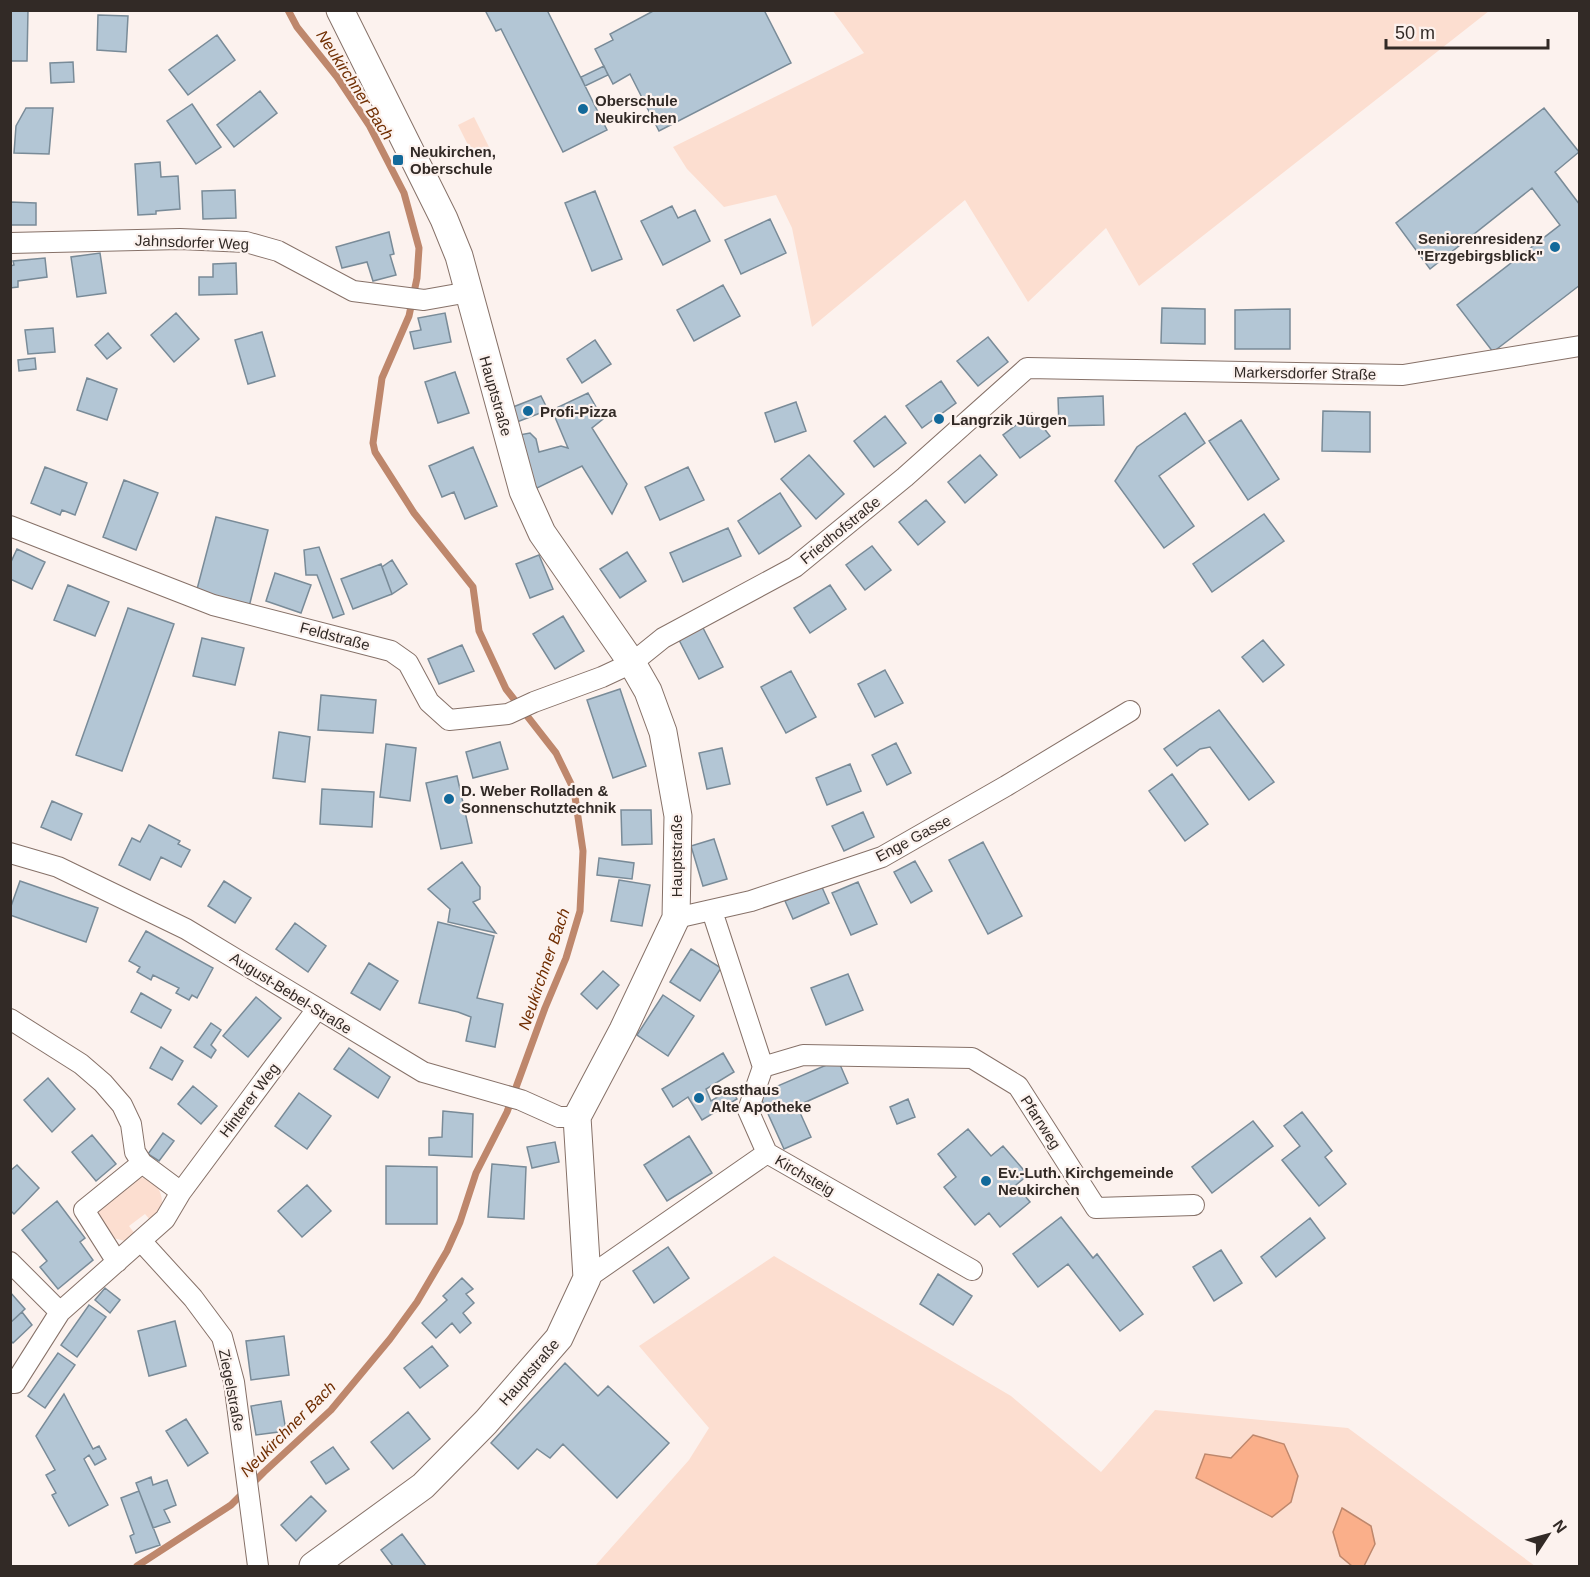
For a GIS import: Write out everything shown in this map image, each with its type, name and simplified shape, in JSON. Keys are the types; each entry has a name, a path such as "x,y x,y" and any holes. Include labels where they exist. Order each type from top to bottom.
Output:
{"main road":[{"name":"Hauptstraße","path":"313,1566 423,1486 486,1422 559,1338 587,1278 577,1118 623,1030 676,918 678,816 663,732 648,691 632,663 542,533 523,491 483,353 459,256 444,219 340,10"}],"street":[{"name":"Jahnsdorfer Weg","path":"10,243 180,239 246,242 278,251 353,291 424,300 469,292"},
{"name":"Markersdorfer Straße","path":"1028,368 1403,375 1580,346"},
{"name":"Friedhofstraße","path":"632,663 663,638 795,567 905,477 1028,368"},
{"name":"Feldstraße","path":"10,526 213,605 391,651 408,663 429,702 449,720 508,714 632,663"},
{"name":"Enge Gasse","path":"676,918 751,901 882,856 1006,786 1130,711"},
{"name":"August-Bebel-Straße","path":"10,853 58,867 186,929 423,1072 521,1100 559,1118 577,1118"},
{"path":"712,911 763,1067 748,1110 767,1153"},
{"name":"Hinterer Weg","path":"10,1383 15,1383 60,1312 165,1219 181,1192 317,1009"},
{"path":"10,1020 81,1064 103,1083 122,1105 131,1124 135,1152 142,1163 181,1192"},
{"name":"Pfarrweg","path":"763,1067 803,1055 972,1058 1018,1086 1096,1208 1194,1205"},
{"name":"Kirchsteig","path":"587,1278 767,1153 972,1270"},
{"path":"117,1262 84,1210 142,1163"},
{"name":"Ziegelstraße","path":"141,1241 193,1298 222,1337 234,1382 258,1566"},
{"path":"10,1262 60,1312"}],"shaded area":[{"path":"833,11 1489,11 1139,286 1106,228 1028,302 965,200 812,327 792,228 776,195 724,207 687,169 673,147 864,53"},
{"path":"474,117 490,149 474,157 458,125"},
{"path":"139,1177 150,1180 158,1188 162,1204 151,1221 145,1214 129,1226 135,1234 125,1241 113,1238 97,1215 99,1209"},
{"path":"774,1256 1011,1396 1101,1472 1155,1410 1348,1428 1535,1566 1364,1566 1375,1544 1340,1556 1352,1566 595,1566 689,1460 709,1428 639,1346","holes":["1231,1458 1222,1491 1196,1478"]},
{"path":"1253,1435 1284,1444 1298,1476 1291,1502 1272,1517 1196,1478 1205,1454 1231,1458"},
{"path":"1342,1508 1371,1526 1375,1544 1364,1566 1352,1566 1340,1556 1333,1532"}],"building":[{"path":"10,10 28,10 27,61 10,61"},
{"path":"485,10 547,10 607,130 563,152 501,29 496,31"},
{"path":"655,10 764,10 791,63 659,131 630,74 613,84 595,49 613,40 610,34"},
{"path":"98,15 128,16 126,52 97,50"},
{"path":"217,35 235,60 188,95 169,70"},
{"path":"73,62 74,82 51,83 50,63"},
{"path":"604,66 608,75 585,86 581,77"},
{"path":"260,91 277,113 234,147 217,125"},
{"path":"192,104 221,147 196,164 167,121"},
{"path":"26,108 53,108 49,154 14,153 16,126"},
{"name":"Seniorenresidenz \"Erzgebirgsblick\"","path":"1544,108 1579,152 1555,172 1580,205 1580,285 1493,352 1457,305 1560,225 1532,188 1430,269 1396,223"},
{"path":"160,162 161,177 178,176 180,209 138,215 135,164"},
{"path":"235,190 236,218 203,219 202,191"},
{"path":"595,191 622,259 592,271 565,203"},
{"path":"10,202 36,203 36,225 10,225"},
{"path":"672,206 678,218 695,210 710,241 663,265 641,221"},
{"path":"770,219 786,253 741,274 725,240"},
{"path":"389,232 394,254 390,255 396,275 373,281 367,262 342,268 336,247"},
{"path":"100,253 106,293 77,297 71,257"},
{"path":"45,258 47,277 18,281 18,287 10,288 10,266 14,265 13,261"},
{"path":"236,263 237,294 199,295 199,277 213,277 213,264"},
{"path":"723,285 740,316 694,341 677,310"},
{"path":"1162,308 1205,309 1205,344 1161,343"},
{"path":"1290,309 1290,349 1235,349 1235,310"},
{"path":"176,313 199,339 174,362 151,335"},
{"path":"445,313 451,342 414,349 410,332 421,330 418,318"},
{"path":"53,328 55,352 28,354 25,330"},
{"path":"262,332 275,376 248,384 235,340"},
{"path":"108,333 121,348 107,359 95,345"},
{"path":"988,337 1008,362 978,386 957,361"},
{"path":"595,340 611,364 582,383 567,359"},
{"path":"35,358 36,369 19,371 18,360"},
{"path":"455,372 469,413 438,423 425,382"},
{"path":"87,378 117,389 107,420 77,410"},
{"path":"941,381 956,403 922,428 906,406"},
{"path":"588,393 603,419 592,428 627,484 612,514 582,466 535,489 519,435 530,433 536,439 539,452 561,446 568,448 552,410"},
{"path":"541,396 548,410 517,422 513,407"},
{"path":"1103,396 1104,425 1059,426 1058,398"},
{"path":"796,402 806,431 775,442 765,413"},
{"path":"1323,411 1370,412 1370,452 1322,451"},
{"path":"1032,413 1050,436 1020,458 1003,435"},
{"path":"1185,413 1205,443 1159,476 1194,526 1164,548 1115,481 1137,447"},
{"path":"885,416 906,443 874,467 854,441"},
{"path":"1241,420 1279,479 1248,500 1209,441"},
{"path":"473,447 497,506 465,519 454,492 442,497 429,466"},
{"path":"809,455 844,494 816,519 781,479"},
{"path":"980,455 997,475 965,503 948,482"},
{"path":"45,467 87,483 75,515 62,510 60,515 31,503"},
{"path":"688,467 704,500 660,520 645,487"},
{"path":"124,480 158,493 136,550 103,537"},
{"path":"780,493 801,526 759,554 738,521"},
{"path":"926,500 945,522 918,545 899,522"},
{"path":"1264,514 1284,541 1212,592 1193,564"},
{"path":"216,517 268,530 249,607 196,593"},
{"path":"728,528 741,556 683,582 670,553"},
{"path":"872,546 891,570 865,590 846,565"},
{"path":"319,547 344,614 333,618 317,575 306,575 304,550"},
{"path":"17,549 45,562 32,589 10,579 10,564"},
{"path":"627,552 646,581 620,598 600,569"},
{"path":"539,555 553,589 530,598 516,564"},
{"path":"392,560 407,584 392,594 382,567"},
{"path":"381,564 392,594 353,609 341,579"},
{"path":"275,573 311,585 301,613 266,601"},
{"path":"68,585 109,602 95,636 54,620"},
{"path":"830,585 846,609 810,633 794,608"},
{"path":"128,608 174,624 122,771 76,755"},
{"path":"563,616 584,651 555,669 533,634"},
{"path":"700,622 723,667 699,679 676,634"},
{"path":"202,638 244,648 235,685 193,676"},
{"path":"1263,640 1284,665 1263,682 1242,657"},
{"path":"462,645 474,671 439,684 428,659"},
{"path":"885,670 903,703 875,717 858,684"},
{"path":"791,671 816,717 786,733 761,687"},
{"path":"620,689 646,766 613,778 587,700"},
{"path":"321,695 376,700 373,733 318,730"},
{"path":"1219,710 1274,782 1249,800 1210,747 1200,749 1177,766 1164,749"},
{"path":"279,732 310,737 305,782 273,778"},
{"path":"500,742 508,769 473,778 466,752"},
{"path":"896,743 911,773 887,785 872,755"},
{"path":"386,744 416,748 410,801 380,797"},
{"path":"722,748 730,784 707,789 699,753"},
{"path":"850,764 861,791 827,805 816,778"},
{"path":"1172,774 1208,824 1185,841 1149,791"},
{"path":"457,776 472,843 441,849 426,783"},
{"path":"322,789 374,792 372,827 320,824"},
{"path":"52,801 82,814 71,840 41,827"},
{"path":"621,810 651,810 652,844 622,845"},
{"path":"863,812 874,837 844,851 832,826"},
{"path":"149,825 180,841 178,844 190,850 181,867 161,857 150,880 119,865 132,838 140,842"},
{"path":"714,839 727,879 703,886 691,846"},
{"path":"983,842 1022,916 988,934 949,860"},
{"path":"599,858 634,863 632,879 597,875"},
{"path":"915,861 932,891 911,903 894,872"},
{"path":"462,862 480,887 480,899 473,902 496,933 448,922 450,909 428,889"},
{"path":"619,880 650,885 642,926 611,921"},
{"path":"20,881 98,908 86,942 10,915"},
{"path":"224,881 251,898 235,923 208,906"},
{"path":"858,882 877,924 851,935 832,893"},
{"path":"821,885 829,903 793,919 785,901"},
{"path":"438,922 494,936 477,998 503,1004 495,1047 466,1041 471,1017 419,1003"},
{"path":"295,923 326,946 308,972 276,949"},
{"path":"146,931 213,968 197,998 192,995 189,1000 176,993 179,988 153,975 151,980 137,972 140,967 129,961"},
{"path":"691,949 721,968 700,1001 670,982"},
{"path":"369,963 398,981 380,1010 351,993"},
{"path":"603,971 619,985 597,1009 581,994"},
{"path":"848,974 863,1010 826,1025 811,988"},
{"path":"141,993 171,1010 161,1028 131,1012"},
{"path":"663,995 694,1016 668,1056 637,1035"},
{"path":"256,997 281,1018 248,1057 223,1036"},
{"path":"211,1023 221,1030 211,1045 216,1050 211,1058 194,1047"},
{"path":"161,1047 183,1061 172,1080 150,1068"},
{"path":"349,1048 390,1077 378,1098 334,1069"},
{"path":"723,1053 734,1072 706,1089 711,1101 731,1089 737,1099 702,1120 688,1097 673,1107 662,1089"},
{"path":"838,1060 848,1083 797,1106 811,1137 784,1149 759,1094"},
{"path":"48,1078 75,1109 52,1132 24,1100"},
{"path":"193,1086 217,1106 201,1124 178,1104"},
{"path":"299,1093 331,1116 307,1149 275,1126"},
{"path":"908,1099 915,1117 897,1124 890,1107"},
{"path":"443,1111 473,1114 472,1157 429,1155 429,1138 442,1137"},
{"path":"1302,1112 1332,1151 1325,1157 1346,1184 1319,1206 1282,1160 1300,1146 1284,1126"},
{"path":"1253,1121 1273,1146 1212,1193 1192,1167"},
{"name":"Ev.-Luth. Kirchgemeinde Neukirchen","path":"968,1129 991,1156 1003,1146 1028,1175 1016,1185 1030,1202 1000,1227 989,1213 975,1225 944,1187 956,1177 938,1154"},
{"path":"163,1133 174,1141 159,1161 148,1154"},
{"path":"92,1135 116,1164 96,1181 72,1152"},
{"path":"689,1136 712,1173 667,1201 644,1165"},
{"path":"555,1142 559,1162 532,1168 527,1147"},
{"path":"492,1164 526,1167 524,1219 488,1217"},
{"path":"17,1165 39,1188 14,1214 10,1210 10,1171"},
{"path":"386,1166 437,1167 437,1224 386,1224"},
{"path":"307,1185 331,1211 302,1237 278,1211"},
{"path":"57,1201 85,1238 80,1242 93,1260 58,1289 40,1267 47,1261 22,1230"},
{"path":"1061,1217 1093,1258 1097,1254 1143,1314 1120,1331 1068,1264 1038,1287 1013,1254"},
{"path":"1310,1218 1325,1238 1276,1277 1261,1257"},
{"path":"668,1247 689,1278 654,1303 633,1271"},
{"path":"1221,1250 1242,1283 1214,1301 1193,1267"},
{"path":"938,1274 972,1296 953,1325 920,1304"},
{"path":"462,1278 473,1289 466,1294 474,1303 463,1313 471,1323 460,1333 452,1323 436,1338 422,1323 447,1300 443,1296"},
{"path":"105,1288 120,1300 110,1313 95,1300"},
{"path":"10,1292 25,1309 10,1323"},
{"path":"89,1305 106,1317 77,1357 61,1345"},
{"path":"22,1312 32,1325 13,1343 10,1340 10,1323"},
{"path":"175,1321 186,1366 149,1376 138,1331"},
{"path":"284,1336 289,1375 251,1380 246,1341"},
{"path":"432,1346 448,1366 420,1388 404,1368"},
{"path":"58,1353 75,1365 45,1408 28,1396"},
{"path":"565,1363 598,1396 608,1386 669,1443 617,1498 563,1444 550,1458 537,1449 518,1469 491,1443"},
{"path":"64,1394 93,1449 99,1446 106,1459 95,1465 89,1455 84,1459 108,1505 69,1526 52,1495 56,1493 46,1475 55,1470 36,1436"},
{"path":"281,1401 286,1431 256,1435 251,1406"},
{"path":"408,1412 430,1439 393,1469 371,1442"},
{"path":"186,1419 208,1453 188,1466 166,1431"},
{"path":"333,1447 349,1469 326,1484 311,1462"},
{"path":"151,1477 153,1485 167,1480 176,1505 164,1510 170,1522 153,1528 136,1483"},
{"path":"139,1491 160,1545 136,1553 130,1536 134,1534 121,1498"},
{"path":"311,1496 326,1511 296,1541 281,1525"},
{"path":"402,1534 426,1566 393,1566 381,1550"}],"waterway":[{"name":"Neukirchner Bach","path":"137,1566 231,1505 331,1410 390,1339 417,1302 447,1251 460,1222 476,1173 507,1112 566,958 580,911 583,851 574,790 556,753 506,689 479,631 473,587 414,513 375,452 373,443 382,378 409,316 417,278 419,248 404,193 369,125 337,77 297,27 288,10"}],"place":[{"name":"Oberschule Neukirchen","path":"583,109"},
{"name":"Neukirchen, Oberschule","path":"398,160"},
{"name":"Seniorenresidenz \"Erzgebirgsblick\"","path":"1555,247"},
{"name":"Profi-Pizza","path":"528,411"},
{"name":"Langrzik Jürgen","path":"939,419"},
{"name":"D. Weber Rolladen & Sonnenschutztechnik","path":"449,799"},
{"name":"Gasthaus Alte Apotheke","path":"699,1098"},
{"name":"Ev.-Luth. Kirchgemeinde Neukirchen","path":"986,1181"}]}
